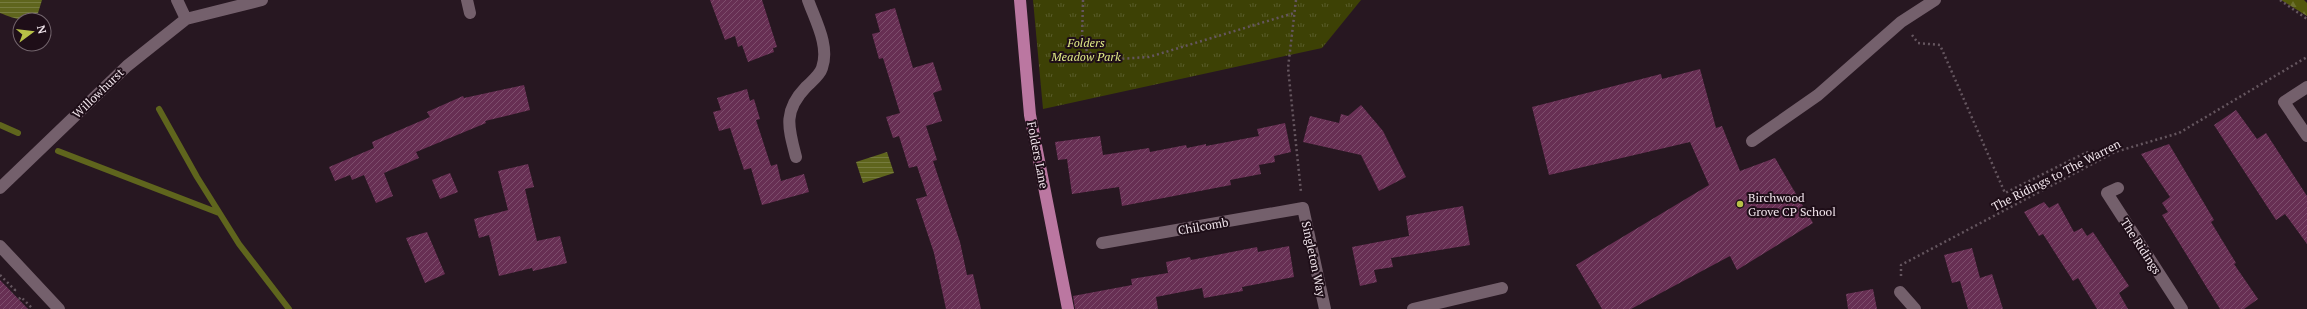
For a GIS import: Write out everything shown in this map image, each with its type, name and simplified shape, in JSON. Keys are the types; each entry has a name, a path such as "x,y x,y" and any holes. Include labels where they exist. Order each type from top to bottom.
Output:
{"main road":[{"name":"Folders Lane","path":"1020,0 1030,115 1068,309"}],"street":[{"path":"177,0 186,19 262,0"},
{"path":"467,0 470,13"},
{"path":"796,157 789,129 792,104 822,69 824,58 822,37 808,0"},
{"path":"1752,141 1818,95 1902,22 1935,0"},
{"name":"Willowhurst","path":"0,188 128,66 186,19"},
{"path":"2307,87 2284,102 2307,136"},
{"name":"The Ridings","path":"2118,188 2107,194 2182,309"},
{"name":"Chilcomb","path":"1102,243 1303,208"},
{"name":"Singleton Way","path":"1303,208 1325,309"},
{"path":"0,246 59,309"},
{"path":"1413,309 1502,288"},
{"path":"1900,292 1915,309"}],"path":[{"path":"1083,0 1082,40 1087,51 1102,60 1149,57 1294,13"},
{"path":"1296,0 1288,68 1303,208"},
{"path":"2280,0 2307,18"},
{"path":"1902,22 1918,43 1940,45 2005,193 2087,152 2093,164"},
{"name":"The Ridings to The Warren","path":"1900,292 1901,266 2115,152 2179,133 2307,58"},
{"path":"0,275 15,290 12,293"},
{"path":"19,300 21,297 32,309"}],"green space":[{"name":"Folders Meadow Park","path":"1033,0 1361,0 1322,48 1043,109"},
{"path":"2281,0 2304,0 2307,3 2307,16"}],"shaded area":[{"path":"0,0 42,0 38,12 12,12 12,17 0,13"},
{"path":"887,152 894,173 863,183 856,162"}],"building":[{"path":"710,0 762,0 777,47 773,48 774,52 748,62 742,45 738,47 735,36 725,40"},
{"path":"895,8 913,68 933,62 942,90 933,93 942,121 926,126 937,160 933,161 960,242 967,275 973,274 981,309 946,309 934,253 916,199 927,196 917,166 909,168 899,136 893,138 886,117 900,113 883,58 879,59 872,34 880,32 875,14"},
{"name":"Birchwood Grove CP School","path":"1700,69 1716,128 1722,126 1740,171 1775,158 1813,223 1737,270 1730,256 1631,309 1602,309 1576,265 1709,185 1690,142 1549,175 1532,107 1661,74 1662,79"},
{"path":"524,85 530,110 485,121 486,123 416,152 419,158 384,173 393,196 376,203 364,175 352,180 350,175 335,181 329,167 374,148 372,142 430,117 427,112 463,96 464,98"},
{"path":"747,89 750,101 754,99 760,119 756,120 771,166 777,164 781,181 804,174 809,192 762,205 751,168 744,170 730,128 719,131 713,112 721,110 717,98"},
{"path":"1361,105 1383,131 1406,177 1379,191 1361,155 1303,142 1310,116 1339,123 1341,114 1348,116"},
{"path":"2236,110 2257,139 2266,133 2307,196 2307,244 2285,214 2276,220 2214,125"},
{"path":"1285,123 1291,152 1274,156 1275,162 1259,165 1261,174 1230,180 1231,185 1122,206 1119,187 1072,194 1067,159 1058,160 1055,142 1100,136 1103,155 1149,148 1150,152 1186,145 1187,148 1206,144 1206,146 1259,136 1257,129"},
{"path":"2169,144 2214,220 2211,222 2236,263 2234,264 2258,299 2244,309 2220,309 2162,215 2168,212 2162,203 2170,197 2141,154"},
{"path":"528,164 534,187 525,189 537,241 560,236 567,263 533,271 532,268 499,276 489,235 479,238 474,219 508,210 498,171"},
{"path":"450,173 458,192 440,199 432,180"},
{"path":"2044,202 2049,208 2058,203 2074,232 2082,228 2087,236 2093,232 2129,286 2119,293 2128,309 2097,309 2078,278 2073,281 2043,234 2039,236 2024,212"},
{"path":"1463,206 1470,245 1391,258 1393,267 1374,270 1377,282 1360,286 1352,247 1409,236 1406,216"},
{"path":"427,232 445,274 425,283 406,238"},
{"path":"1289,246 1294,277 1242,287 1243,291 1204,298 1202,288 1156,297 1158,309 1075,309 1073,296 1132,285 1131,279 1168,273 1166,262 1190,257 1191,260 1257,247 1258,252"},
{"path":"1972,248 1980,278 1992,274 2003,309 1968,309 1960,281 1952,283 1944,255"},
{"path":"0,280 28,309 0,309"},
{"path":"1873,289 1877,309 1848,309 1846,294"}],"waterway":[{"path":"159,109 197,177 239,244 289,309"},
{"path":"0,125 18,133"},
{"path":"58,151 219,213"}],"place":[{"name":"Birchwood Grove CP School","path":"1740,204"}]}
